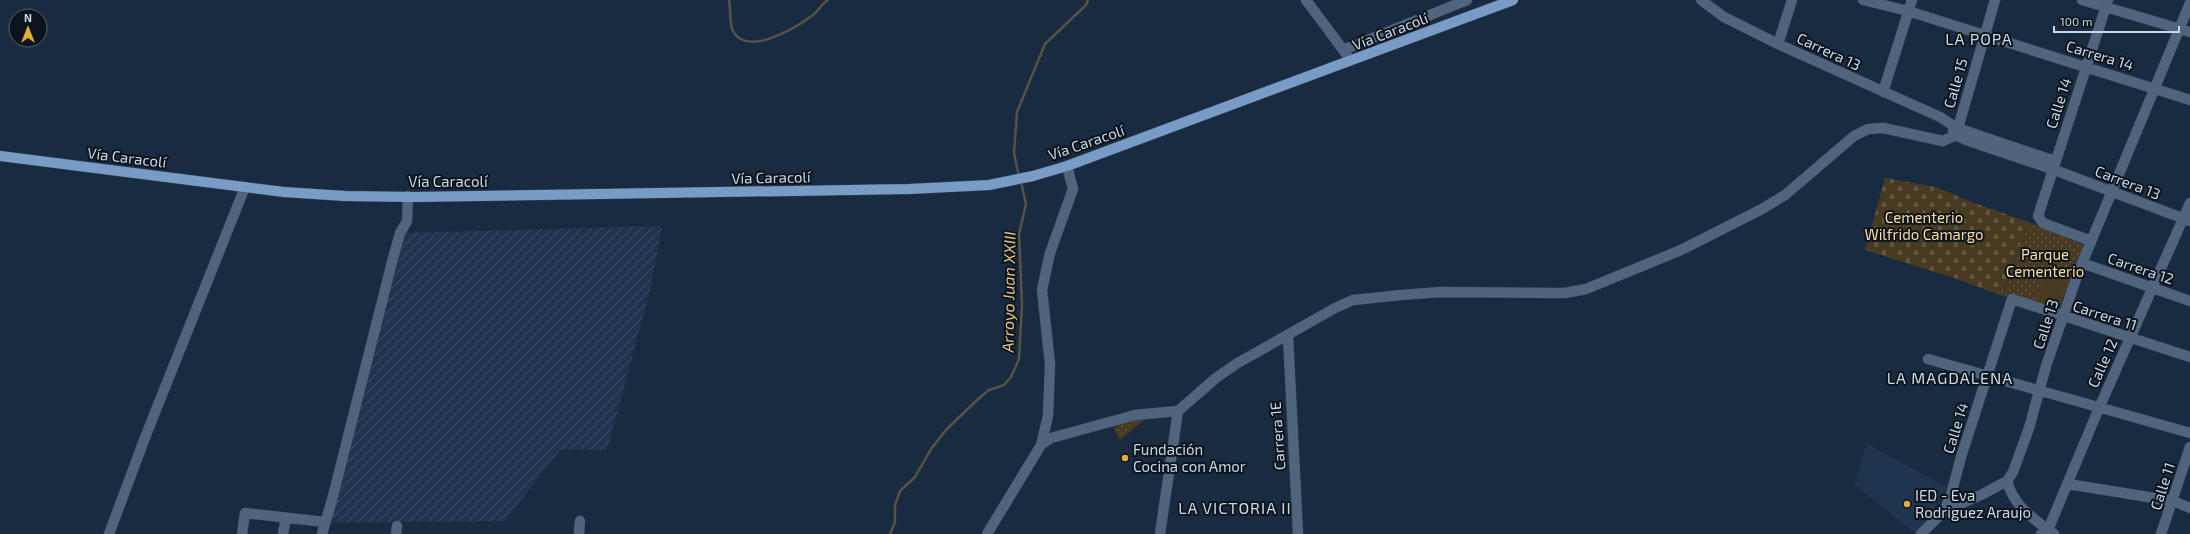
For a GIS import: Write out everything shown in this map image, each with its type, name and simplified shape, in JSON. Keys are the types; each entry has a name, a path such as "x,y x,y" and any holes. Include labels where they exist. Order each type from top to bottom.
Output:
{"main road":[{"name":"Vía Caracolí","path":"0,156 245,187 345,196 909,189 989,185 1020,179 1067,166 1513,0"}],"street":[{"path":"1306,0 1351,61"},
{"path":"1343,50 1441,5 1467,0"},
{"name":"Carrera 13","path":"1701,0 1724,17 1778,44 1940,117 1954,129 2054,165 2113,191 2186,220"},
{"path":"1778,44 1792,0"},
{"name":"Carrera 14","path":"1863,0 1908,11 1984,36 2154,87 2190,100"},
{"path":"1883,92 1912,0"},
{"name":"Calle 15","path":"1954,129 1995,0"},
{"path":"2082,0 2107,3 2190,32"},
{"name":"Calle 14","path":"2038,216 2085,67 2107,3"},
{"name":"Calle 13","path":"2007,481 2013,472 2029,428 2062,317 2082,263 2190,3"},
{"path":"1041,445 1051,438 1136,415 1178,411 1222,373 1335,308 1353,300 1441,292 1565,293 1586,288 1680,250 1762,209 1785,195 1854,136 1868,129 1883,128 1943,141 1954,129"},
{"path":"987,534 1041,445 1048,416 1050,364 1042,290 1050,253 1073,189 1067,166"},
{"path":"109,534 146,435 245,187"},
{"path":"322,534 392,262 400,233 407,221 408,196"},
{"name":"Calle 12","path":"2048,533 2098,408 2152,288 2186,220 2190,203"},
{"name":"Carrera 12","path":"2038,216 2043,223 2091,242"},
{"name":"Carrera 12","path":"2082,263 2190,301"},
{"name":"Calle 14","path":"1921,534 1944,511 1986,376 2012,299"},
{"name":"Carrera 11","path":"2012,299 2062,317 2190,357"},
{"name":"Carrera 1E","path":"1288,336 1298,534"},
{"path":"1928,359 2190,433"},
{"path":"1160,534 1178,411"},
{"name":"Calle 11","path":"2161,534 2190,447"},
{"path":"1944,511 1983,494 2007,481 2015,500 2024,511 2048,533"},
{"path":"2068,484 2173,501 2190,508"},
{"path":"242,534 245,513 325,522"},
{"path":"283,534 286,518"},
{"path":"579,534 580,521"}],"shaded area":[{"path":"662,226 650,291 607,450 560,450 505,521 329,523 404,233"},
{"name":"IED - Eva Rodriguez Araujo","path":"1868,444 1948,488 1916,534 1855,485 1864,451"}],"green space":[{"name":"Cementerio Wilfrido Camargo","path":"1885,178 1936,187 1969,201 2028,222 2002,296 1957,279 1865,250"},
{"name":"Parque Cementerio","path":"2028,222 2084,245 2058,311 2003,296"},
{"path":"2047,267 2069,275 2057,309 2035,301"},
{"path":"1140,416 1144,420 1120,440 1113,428"}],"waterway":[{"path":"729,0 733,31 740,39 749,42 772,38 796,26 817,12 828,0"},
{"name":"Arroyo Juan XXIII","path":"1019,177 1014,153 1017,112 1045,44 1086,5 1088,0"},
{"name":"Arroyo Juan XXIII","path":"890,534 895,522 895,505 900,491 915,477 931,449 946,430 989,390 1004,385 1011,377 1019,359 1022,305 1019,234 1026,204 1021,182"}],"place":[{"name":"Fundación Cocina con Amor","path":"1125,458"},
{"name":"IED - Eva Rodriguez Araujo","path":"1907,504"}],"district":[{"name":"LA POPA","path":"1979,38"},
{"name":"LA MAGDALENA","path":"1950,377"},
{"name":"LA VICTORIA II","path":"1235,507"}]}
